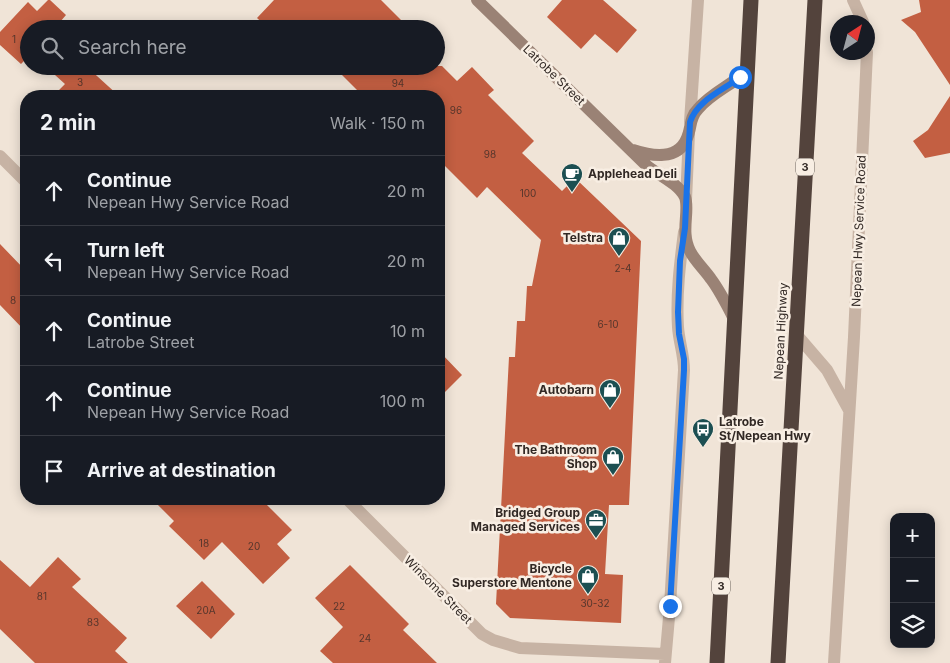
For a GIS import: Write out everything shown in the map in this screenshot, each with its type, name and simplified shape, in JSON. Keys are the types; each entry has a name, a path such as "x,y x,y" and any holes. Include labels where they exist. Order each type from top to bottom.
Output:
{"highway":[{"name":"3","path":"717,663 751,0"},
{"name":"Nepean Highway","path":"778,663 815,0"}],"street":[{"name":"Latrobe Street","path":"478,0 630,150 654,172 678,189 686,200"},
{"path":"698,0 686,200 686,242 690,251 717,287 734,319"},
{"path":"853,0 860,15"},
{"name":"Nepean Hwy Service Road","path":"834,663 854,337 867,60"},
{"path":"630,150 648,155 669,154 681,147 686,140 695,112 747,71"},
{"path":"0,156 20,176"},
{"path":"665,658 670,606 684,370 678,312 680,261 685,228"},
{"path":"796,334 827,370 849,410"},
{"name":"Winsome Street","path":"353,505 482,634 493,640 520,648 665,658"}],"building":[{"path":"50,0 66,15 62,20 20,20 20,63 0,45 0,32 28,2 37,11"},
{"path":"274,0 381,0 401,20 259,20 257,18"},
{"path":"562,0 603,0 637,30 617,53 595,34 581,49 547,17"},
{"path":"919,0 950,0 950,85 915,32 901,20 921,12"},
{"path":"472,67 494,90 488,95 534,141 522,153 562,191 575,178 641,241 629,505 609,505 605,574 623,575 621,623 510,618 496,604 509,357 515,357 517,321 525,321 527,286 532,286 541,240 487,187 477,198 445,166 445,90 357,90 342,75 445,75 445,69 457,81"},
{"path":"55,75 96,75 112,90 59,90 65,84"},
{"path":"950,96 950,153 925,158 913,141 928,130"},
{"path":"0,244 20,265 20,326 0,305"},
{"path":"445,357 462,375 445,392"},
{"path":"158,505 267,505 292,530 277,544 290,558 263,584 222,542 204,560 169,526 174,521"},
{"path":"58,557 81,579 72,587 127,638 115,651 128,663 35,663 0,629 0,560 30,587"},
{"path":"350,565 409,624 403,630 437,663 333,663 320,651 343,627 315,598"},
{"path":"202,581 235,614 211,639 176,606"}],"place":[{"name":"Applehead Deli","path":"572,193"},
{"name":"Telstra","path":"619,257"},
{"name":"Autobarn","path":"610,409"},
{"name":"Latrobe St/Nepean Hwy","path":"703,448"},
{"name":"The Bathroom Shop","path":"613,476"},
{"name":"Bridged Group Managed Services","path":"596,539"},
{"name":"Bicycle Superstore Mentone","path":"588,595"}],"route":[{"path":"670,606 684,370 684,359 678,328 679,281 685,228 690,122 692,116 704,103 740,77"}]}
